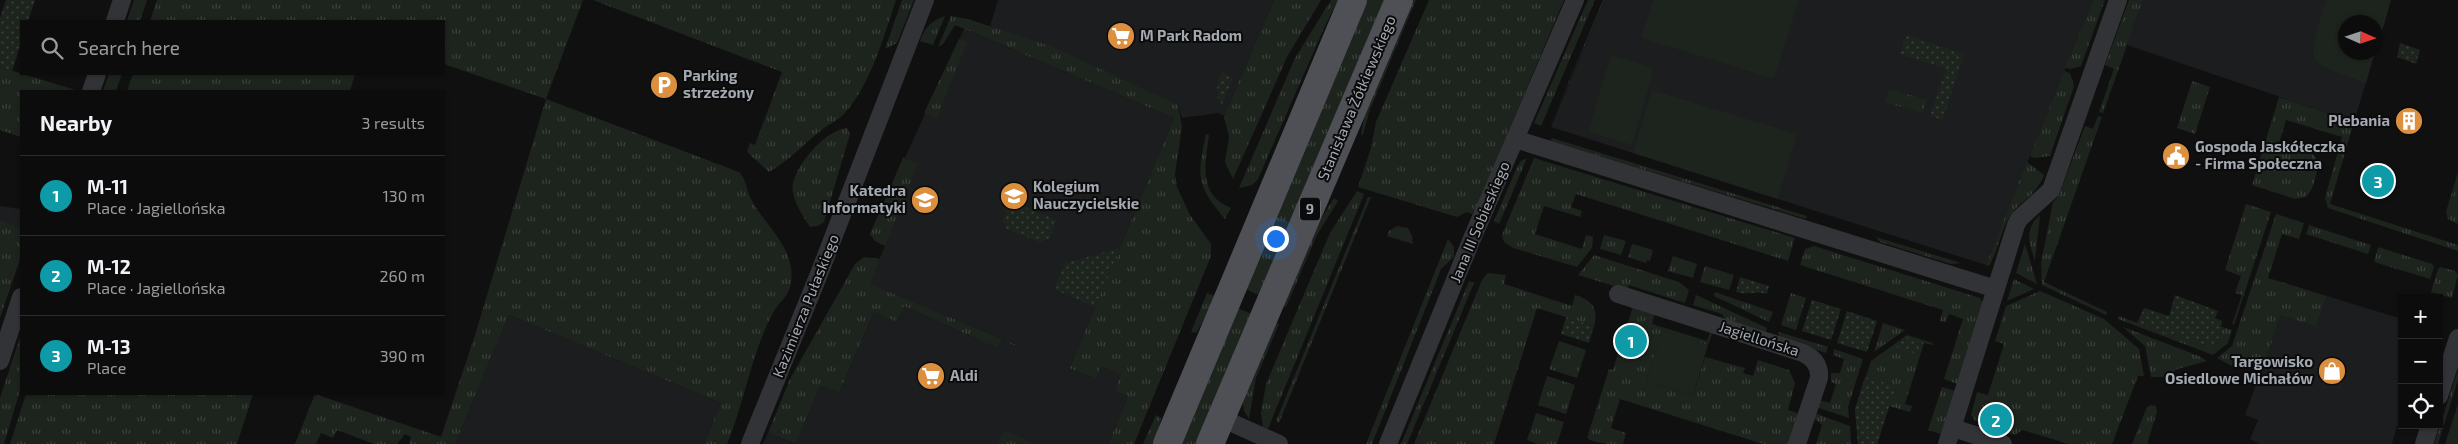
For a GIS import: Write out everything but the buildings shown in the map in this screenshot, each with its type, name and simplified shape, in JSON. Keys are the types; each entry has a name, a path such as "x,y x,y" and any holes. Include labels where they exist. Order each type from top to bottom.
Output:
{"main road":[{"path":"1167,444 1353,0"},
{"name":"Stanisława Żółkiewskiego","path":"1210,444 1398,0"}],"street":[{"path":"115,20 122,0"},
{"name":"Kazimierza Pułaskiego","path":"750,444 819,274 925,0"},
{"name":"Jana III Sobieskiego","path":"1388,444 1575,0"},
{"path":"2003,444 1950,436 2019,219 2051,190 2118,0"},
{"path":"91,90 97,75"},
{"path":"1515,140 1996,288"},
{"name":"Jagiellońska","path":"1618,294 1778,345 1813,359 1818,366 1818,378 1797,444"},
{"path":"0,361 20,300"},
{"path":"2443,384 2458,338"},
{"path":"1221,418 1279,444"},
{"path":"2424,444 2429,429"}],"shaded area":[{"path":"998,0 1274,0 1224,116 1218,113 1182,118 1178,105 990,26"},
{"path":"1605,0 2093,0 1986,265 1551,127"},
{"path":"2143,0 2391,0 2383,28 2383,15 2338,15 2338,60 2373,60 2354,122 2127,45"},
{"name":"Kolegium Nauczycielskie","path":"964,29 1174,118 1070,367 869,284 885,246 875,241 870,234"},
{"path":"0,206 20,209 20,259 0,318"},
{"name":"Targowisko Osiedlowe Michałów","path":"2327,296 2398,318 2398,424 2392,443 2394,444 2260,444 2250,439 2258,420 2245,415 2281,315 2316,327"},
{"path":"904,306 997,348 1000,340 1096,379 1101,366 1122,375 1115,391 1128,396 1108,444 796,444 820,386 839,393 874,312 897,322"},
{"path":"509,315 721,403 704,444 455,444"},
{"path":"768,433 795,444 763,444"}],"green space":[{"path":"6,0 35,0 28,20 20,20 20,46 12,71 0,67 0,18"},
{"path":"134,0 147,0 140,20 127,20"},
{"path":"157,0 583,0 546,99 445,64 445,20 150,20"},
{"path":"593,0 896,0 869,75 853,103 841,117 769,172 747,152 750,143 755,145 782,72"},
{"path":"902,0 914,0 897,43 885,49"},
{"path":"1274,0 1321,0 1287,57 1233,179 1225,162 1229,137 1224,116"},
{"path":"1331,0 1338,0 1258,179 1252,185 1239,188 1295,58"},
{"path":"1366,0 1387,0 1262,296 1243,288"},
{"path":"1410,0 1416,0 1369,112 1363,135 1361,135 1366,106"},
{"path":"1429,0 1564,0 1477,206 1472,214 1467,212 1457,217 1358,187 1371,148 1376,122"},
{"path":"1588,0 1595,0 1541,126 1534,123"},
{"path":"1603,0 1605,0 1550,127"},
{"path":"1653,0 1799,0 1774,79 1641,38"},
{"path":"2093,0 2105,0 2081,66 2071,69 2065,68"},
{"path":"2129,0 2143,0 2103,113 2099,112 2114,69 2105,65"},
{"path":"2326,0 2391,0 2383,28 2383,15 2338,15 2338,60 2373,60 2366,83 2320,64 2314,57 2315,37"},
{"path":"945,16 933,45 920,41 929,25"},
{"path":"951,16 968,19 1053,47 1178,105 1182,127 1175,174 1177,187 1190,215 1211,244 1211,256 1134,444 1108,444 1128,396 1115,391 1121,375 1101,366 1096,379 1001,340 997,348 904,306 897,322 874,312 839,393 820,386 796,444 768,433 790,379 855,264 864,257 880,259 870,284 1070,367 1174,118 955,25 943,44 938,47"},
{"path":"1906,35 1964,54 1943,120 1930,116 1946,69 1900,54"},
{"path":"959,39 967,42 937,118 924,113"},
{"path":"2400,43 2420,50 2416,64 2397,57"},
{"path":"1611,55 1654,68 1632,145 1588,132"},
{"path":"0,67 20,73 20,75 26,75 76,90 20,90 20,137 0,130"},
{"path":"2064,71 2070,73 2074,86 2050,156 2034,158 2030,156"},
{"path":"1222,73 1233,78 1221,107 1217,89 1218,80"},
{"path":"109,75 122,75 116,90 103,90"},
{"path":"133,75 355,75 350,90 127,90"},
{"path":"2192,81 2210,87 2195,134 2177,128"},
{"path":"1889,89 1927,100 1922,113 1885,102"},
{"path":"1652,90 1797,134 1778,199 1633,153"},
{"path":"2279,97 2354,122 2330,204 2458,245 2458,251 2328,208 2325,198 2342,137 2286,120 2279,143 2308,151 2316,159 2318,166 2311,190 2306,197 2295,199 2252,185"},
{"path":"546,99 739,172 744,178 751,199 778,238 789,259 791,270 790,288 774,311 759,343 727,444 704,444 721,403 509,315 455,444 409,444 411,437 405,434 397,444 374,444 337,430 333,438 321,433 316,444 295,444 315,395 441,437 475,335"},
{"path":"2098,116 2102,117 2044,282 2107,312 2106,315 2042,285 2041,263 2053,202 2058,197 2085,126 2093,129"},
{"path":"847,128 850,134 824,222 818,226 810,227 794,197 793,183 803,162 811,152 829,135"},
{"path":"1206,134 1209,135 1206,157 1208,187 1220,202 1231,208 1225,219 1215,207 1201,180 1201,160"},
{"path":"1552,138 1807,216 1806,219 1550,141"},
{"path":"903,158 918,164 885,246 875,241 870,234"},
{"path":"1527,158 1499,224 1494,221 1517,167 1521,161"},
{"path":"1534,158 1795,238 1788,261 1576,194 1571,207 1582,211 1580,217 1544,206 1535,234 1582,249 1586,235 1593,237 1592,248 1577,267 1513,248 1504,242 1502,235"},
{"path":"2027,162 2044,175 2032,194 2010,216 1992,260 1989,266 1986,265"},
{"path":"2458,172 2458,224 2448,219 2446,212"},
{"path":"1357,191 1364,194 1268,429 1263,427 1261,413 1266,384 1330,233"},
{"path":"1368,197 1371,197 1279,423 1276,421"},
{"path":"1334,198 1338,201 1317,235 1286,307 1280,304 1309,239"},
{"path":"1009,200 1057,220 1049,239 1040,242 1006,229 1003,221"},
{"path":"2246,204 2271,212 2234,325 2232,324 2242,295 2235,293 2241,276 2225,270"},
{"path":"2276,214 2304,223 2299,239 2282,234 2268,278 2327,296 2316,327 2281,315 2262,370 2236,357 2232,366 2217,358 2232,346"},
{"path":"2040,215 2035,261 2029,236 2032,225"},
{"path":"0,220 20,229 20,259 0,318"},
{"path":"2309,225 2371,245 2368,254 2306,234"},
{"path":"1397,226 1408,228 1413,244 1387,236 1389,231"},
{"path":"1604,235 1626,241 1621,255 1600,249"},
{"path":"1876,237 1961,263 1951,264 1880,242"},
{"path":"1448,239 1454,247 1454,257 1441,269 1372,444 1366,444"},
{"path":"1632,244 1653,250 1650,261 1647,260 1646,263 1628,257"},
{"path":"2025,244 2037,284 2016,273"},
{"path":"1814,246 1980,298 1985,306 1960,385 1944,379 1963,319 1949,314 1946,322 1940,321 1943,310 1800,265 1805,249"},
{"path":"2378,247 2432,264 2434,267 2430,279 2374,262"},
{"path":"1120,248 1095,307 1054,289 1065,263"},
{"path":"1594,255 1679,282 1689,290 1685,303 1629,285 1627,290 1578,275"},
{"path":"1673,256 1697,264 1693,278 1668,271"},
{"path":"1705,266 1734,275 1729,290 1700,282"},
{"path":"2441,267 2455,271 2458,275 2452,298 2431,292 2438,269"},
{"path":"1488,273 1506,275 1504,284 1572,306 1575,295 1581,297 1590,303 1595,310 1594,326 1537,308 1494,444 1414,444 1482,280"},
{"path":"1740,277 1769,286 1767,294 1736,292"},
{"path":"2014,279 2034,289 2007,301"},
{"path":"1469,281 1474,283 1407,444 1401,444"},
{"path":"2040,291 2104,319 2139,349 2144,376 2138,376 2112,444 2069,444 2022,430 2015,435 2003,432 2005,416 1990,412 1987,425 1975,421 1971,415 1977,392 1988,395 2004,344 1995,341 2006,306"},
{"path":"1715,292 1773,312 1769,322 1714,296"},
{"path":"1207,293 1218,297 1196,333 1191,332"},
{"path":"1791,293 1806,298 1796,330 1781,325"},
{"path":"1696,295 1767,328 1765,334 1726,321 1722,314 1693,305"},
{"path":"2175,295 2218,311 2215,318 2222,321 2221,326 2223,327 2214,349 2137,323 2144,308 2169,316"},
{"path":"1812,300 1841,309 1831,340 1802,331"},
{"path":"1633,306 1655,313 1652,324 1707,341 1711,330 1713,331 1708,345 1662,331 1646,381 1693,395 1705,357 1745,368 1743,373 1753,376 1758,360 1789,370 1795,383 1788,410 1800,414 1791,444 1763,444 1620,399 1611,428 1626,433 1623,444 1599,443 1587,438 1609,369 1613,370 1619,350 1637,355 1643,335 1626,329"},
{"path":"1235,307 1254,315 1198,444 1178,444"},
{"path":"1847,311 1877,321 1867,352 1837,343"},
{"path":"2118,316 2214,349 2223,327 2232,330 2228,343 2213,355 2118,319"},
{"path":"1566,317 1594,326 1589,343 1561,334"},
{"path":"1273,321 1279,324 1256,378 1249,419 1244,411 1242,399"},
{"path":"1883,323 1905,330 1874,352"},
{"path":"2123,327 2199,356 2207,361 2178,369 2165,377 2151,377 2145,346"},
{"path":"1662,330 1708,345 1693,395 1646,381"},
{"path":"1779,332 1828,347 1826,353 1778,338"},
{"path":"1907,335 1933,343 1933,345 1924,343 1905,404 1912,406 1910,412 1889,406 1877,444 1858,444 1855,409 1871,361"},
{"path":"20,337 20,390 4,444 0,444 0,398"},
{"path":"1906,337 1924,343 1920,355 1893,346"},
{"path":"1559,341 1586,350 1577,378 1549,369"},
{"path":"1834,349 1863,359 1848,407 1849,418 1816,407 1818,400 1830,403 1836,384 1831,382 1831,373 1840,373 1844,359 1833,355"},
{"path":"2458,370 2458,380 2443,428 2443,416"},
{"path":"1547,376 1575,385 1566,414 1538,405"},
{"path":"1865,377 1896,386 1877,444 1858,444 1855,409"},
{"path":"1942,387 1958,392 1944,435 1928,430"},
{"path":"26,395 253,395 237,444 10,444"},
{"path":"2458,404 2458,444 2445,444"},
{"path":"2151,405 2156,406 2157,412 2147,444 2132,444 2147,407"},
{"path":"1536,413 1564,422 1557,444 1538,444 1527,440"},
{"path":"1814,413 1850,426 1851,444 1816,444 1822,425 1813,417"},
{"path":"1156,415 1161,418 1155,444 1143,444"},
{"path":"2439,429 2443,429 2438,444 2434,444"},
{"path":"1007,432 1035,444 998,444 1002,434"}],"place":[{"name":"M Park Radom","path":"1121,36"},
{"name":"Parking strzeżony","path":"664,85"},
{"name":"Plebania","path":"2409,121"},
{"name":"Gospoda Jaskółeczka - Firma Społeczna","path":"2176,156"},
{"name":"M-13","path":"2378,181"},
{"name":"Kolegium Nauczycielskie","path":"1014,196"},
{"name":"Katedra Informatyki","path":"925,200"},
{"name":"M-11","path":"1631,341"},
{"name":"Targowisko Osiedlowe Michałów","path":"2332,371"},
{"name":"Aldi","path":"931,376"},
{"name":"M-12","path":"1996,420"}]}
